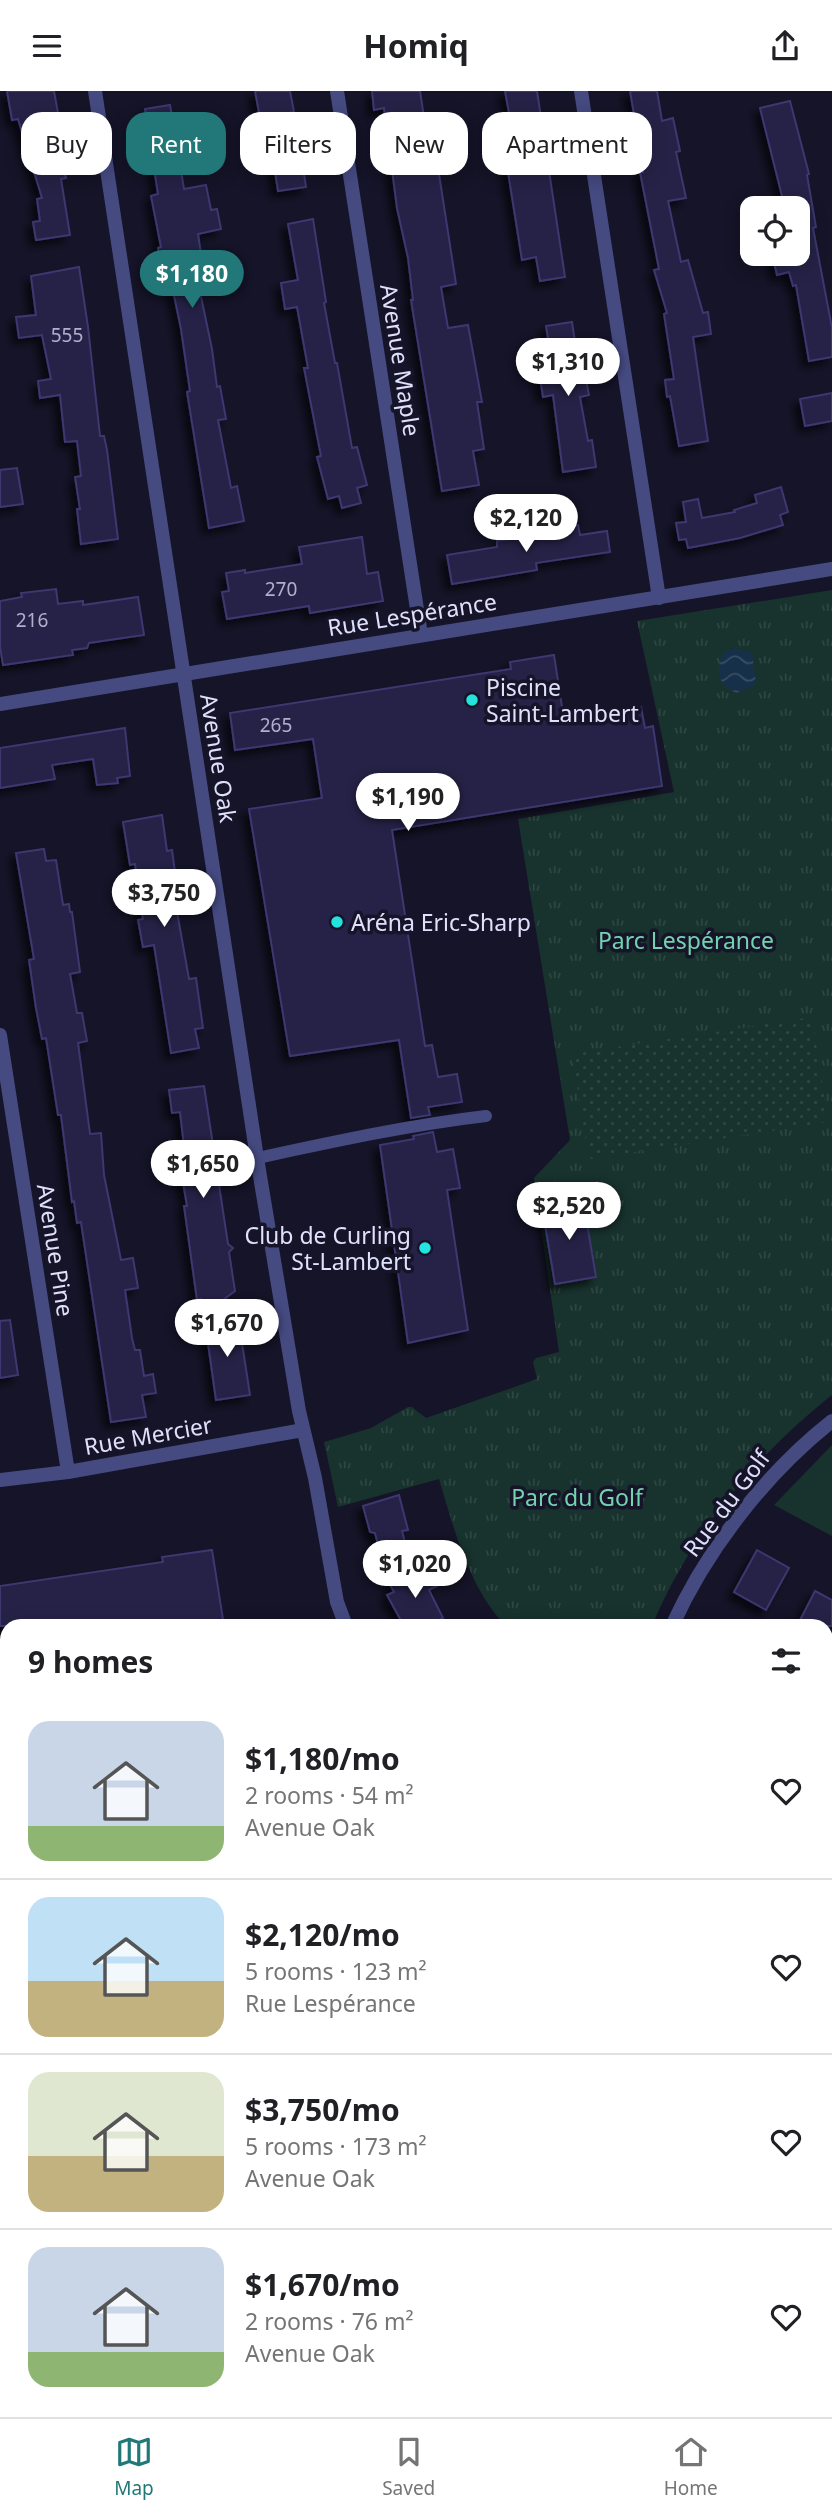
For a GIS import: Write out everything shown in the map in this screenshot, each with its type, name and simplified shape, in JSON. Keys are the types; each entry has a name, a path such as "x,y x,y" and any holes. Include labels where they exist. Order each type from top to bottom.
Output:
{"street":[{"name":"Avenue Oak","path":"95,91 257,1158 303,1430 315,1478 337,1602 343,1619"},
{"name":"Avenue Maple","path":"337,91 421,635"},
{"path":"581,91 659,598"},
{"name":"Rue Lespérance","path":"0,704 832,569"},
{"name":"Avenue Pine","path":"0,1035 68,1472"},
{"name":"Rue du Golf","path":"678,1619 704,1567 730,1529 783,1463 832,1421"},
{"name":"Rue Mercier","path":"0,1480 68,1472 303,1430"}],"lane":[{"path":"257,1158 314,1144 344,1142 390,1131 486,1117"}],"green space":[{"name":"Parc Lespérance","path":"832,590 832,1395 777,1444 727,1499 685,1560 655,1619 500,1619 472,1576 439,1479 338,1507 324,1442 371,1428 408,1407 426,1418 537,1379 533,1362 536,1358 559,1352 534,1178 570,1140 518,819 674,792 637,621"},
{"path":"812,1017 828,1122 589,1159 572,1054"},
{"path":"832,1445 832,1536 774,1505"}],"water":[{"path":"735,648 745,652 752,651 756,684 737,693 725,686 719,671 724,652"}],"building":[{"path":"7,91 54,91 58,112 21,112 21,129 18,119 12,120"},
{"path":"255,91 290,91 294,112 259,112"},
{"path":"372,91 420,91 423,112 385,112 384,108 374,110"},
{"path":"505,91 537,91 540,112 509,112"},
{"path":"630,91 657,91 662,121 673,118 680,151 676,152 686,198 668,201 681,262 688,260 703,313 708,312 711,334 693,337 708,441 679,446 670,396 667,397 665,380 674,379 664,314 667,313 654,270 659,269 641,175 652,175 652,112 634,112"},
{"path":"790,101 809,174 807,175 816,227 813,228 832,328 832,357 809,361 796,285 793,286 789,272 777,275 775,266 810,266 810,196 782,196 760,108"},
{"path":"170,105 171,112 145,112 145,109"},
{"path":"35,175 65,175 66,178 61,179 70,235 36,240 33,222 40,221 37,199 42,198"},
{"path":"155,175 182,175 184,189 206,185 211,210 217,209 221,229 198,234 203,267 195,268 217,387 220,386 226,419 218,420 231,488 237,486 244,521 209,528 187,392 190,391 181,329 169,271 161,272 158,248 161,247 151,196 158,194"},
{"path":"276,175 304,175 306,187 278,191"},
{"path":"393,175 439,175 456,284 441,287 448,328 468,325 482,402 477,402 484,449 473,451 479,485 442,491 411,300 408,258"},
{"path":"508,175 550,175 565,277 540,281 536,257 522,260"},
{"path":"313,219 326,302 324,303 352,448 357,447 367,485 357,488 361,503 342,508 339,496 328,499 317,457 321,456 304,368 308,368 297,307 285,309 281,283 298,280 288,224"},
{"path":"79,267 100,436 104,436 107,450 118,539 81,544 77,509 80,509 75,477 81,476 77,441 65,442 60,395 40,398 38,381 51,379 42,335 19,338 16,317 36,315 31,276"},
{"path":"572,322 580,376 585,375 589,395 580,397 588,441 592,440 596,467 563,472 553,395 543,397 539,371 553,369 546,326"},
{"path":"832,393 832,421 805,426 800,399"},
{"path":"17,468 23,504 0,507 0,470"},
{"path":"781,487 788,512 780,515 783,525 740,538 688,548 686,539 679,540 676,523 686,522 683,502 698,499 702,518 735,512 734,510 757,503 755,495"},
{"path":"578,525 580,535 607,531 610,552 536,563 537,570 452,584 447,555 497,547 497,541"},
{"path":"362,537 367,574 378,572 383,601 310,613 309,606 227,619 222,592 229,591 226,573 245,570 245,573 302,564 299,547"},
{"path":"56,589 58,604 83,601 83,605 138,597 144,635 89,643 87,648 72,650 73,655 3,665 0,646 0,601 22,597 21,593"},
{"path":"554,655 564,720 641,707 645,728 653,726 662,786 392,830 425,1046 432,1045 438,1077 457,1074 462,1102 428,1107 430,1115 411,1118 399,1040 290,1056 249,809 322,798 313,739 235,750 230,713 511,669 510,662"},
{"path":"125,728 130,776 117,778 118,783 97,785 93,759 52,765 55,779 0,788 0,748"},
{"path":"162,815 167,851 172,850 177,887 179,886 182,905 176,906 189,979 196,978 203,1028 195,1029 199,1048 171,1053 154,945 143,947 138,920 143,919 135,864 130,865 123,822"},
{"path":"44,849 46,861 56,860 63,905 69,904 72,912 80,972 70,974 77,1013 82,1013 87,1041 78,1043 90,1134 101,1133 104,1175 121,1260 133,1258 138,1288 125,1290 132,1338 135,1350 140,1350 144,1376 153,1374 156,1393 142,1395 146,1417 111,1422 81,1222 77,1223 74,1201 72,1202 61,1115 58,1115 46,1038 42,1039 36,1008 29,960 34,959 16,853"},
{"path":"204,1086 228,1244 233,1248 229,1252 235,1291 203,1315 201,1299 197,1300 184,1206 187,1206 175,1148 184,1146 180,1112 172,1113 169,1090"},
{"name":"Club de Curling St-Lambert","path":"433,1132 437,1152 453,1149 460,1188 447,1190 468,1330 408,1343 380,1145 414,1139 413,1136"},
{"path":"583,1200 596,1277 555,1284 542,1207"},
{"path":"238,1317 250,1395 216,1400 205,1322"},
{"path":"10,1320 18,1375 0,1378 0,1321"},
{"path":"399,1495 408,1530 402,1531 406,1546 380,1552 375,1533 370,1532 363,1506"},
{"path":"212,1550 223,1619 0,1619 0,1586 163,1562 162,1557"},
{"path":"757,1550 789,1568 766,1610 734,1592"},
{"path":"419,1569 423,1578 431,1574 437,1586 429,1590 443,1618 400,1619 387,1595 394,1592 389,1583"},
{"path":"815,1591 832,1600 832,1619 801,1619"}],"place":[{"name":"Piscine Saint-Lambert","path":"472,700"},
{"name":"Aréna Eric-Sharp","path":"337,922"},
{"name":"Club de Curling St-Lambert","path":"425,1248"}],"park label":[{"name":"Parc du Golf","path":"577,1497"}]}
